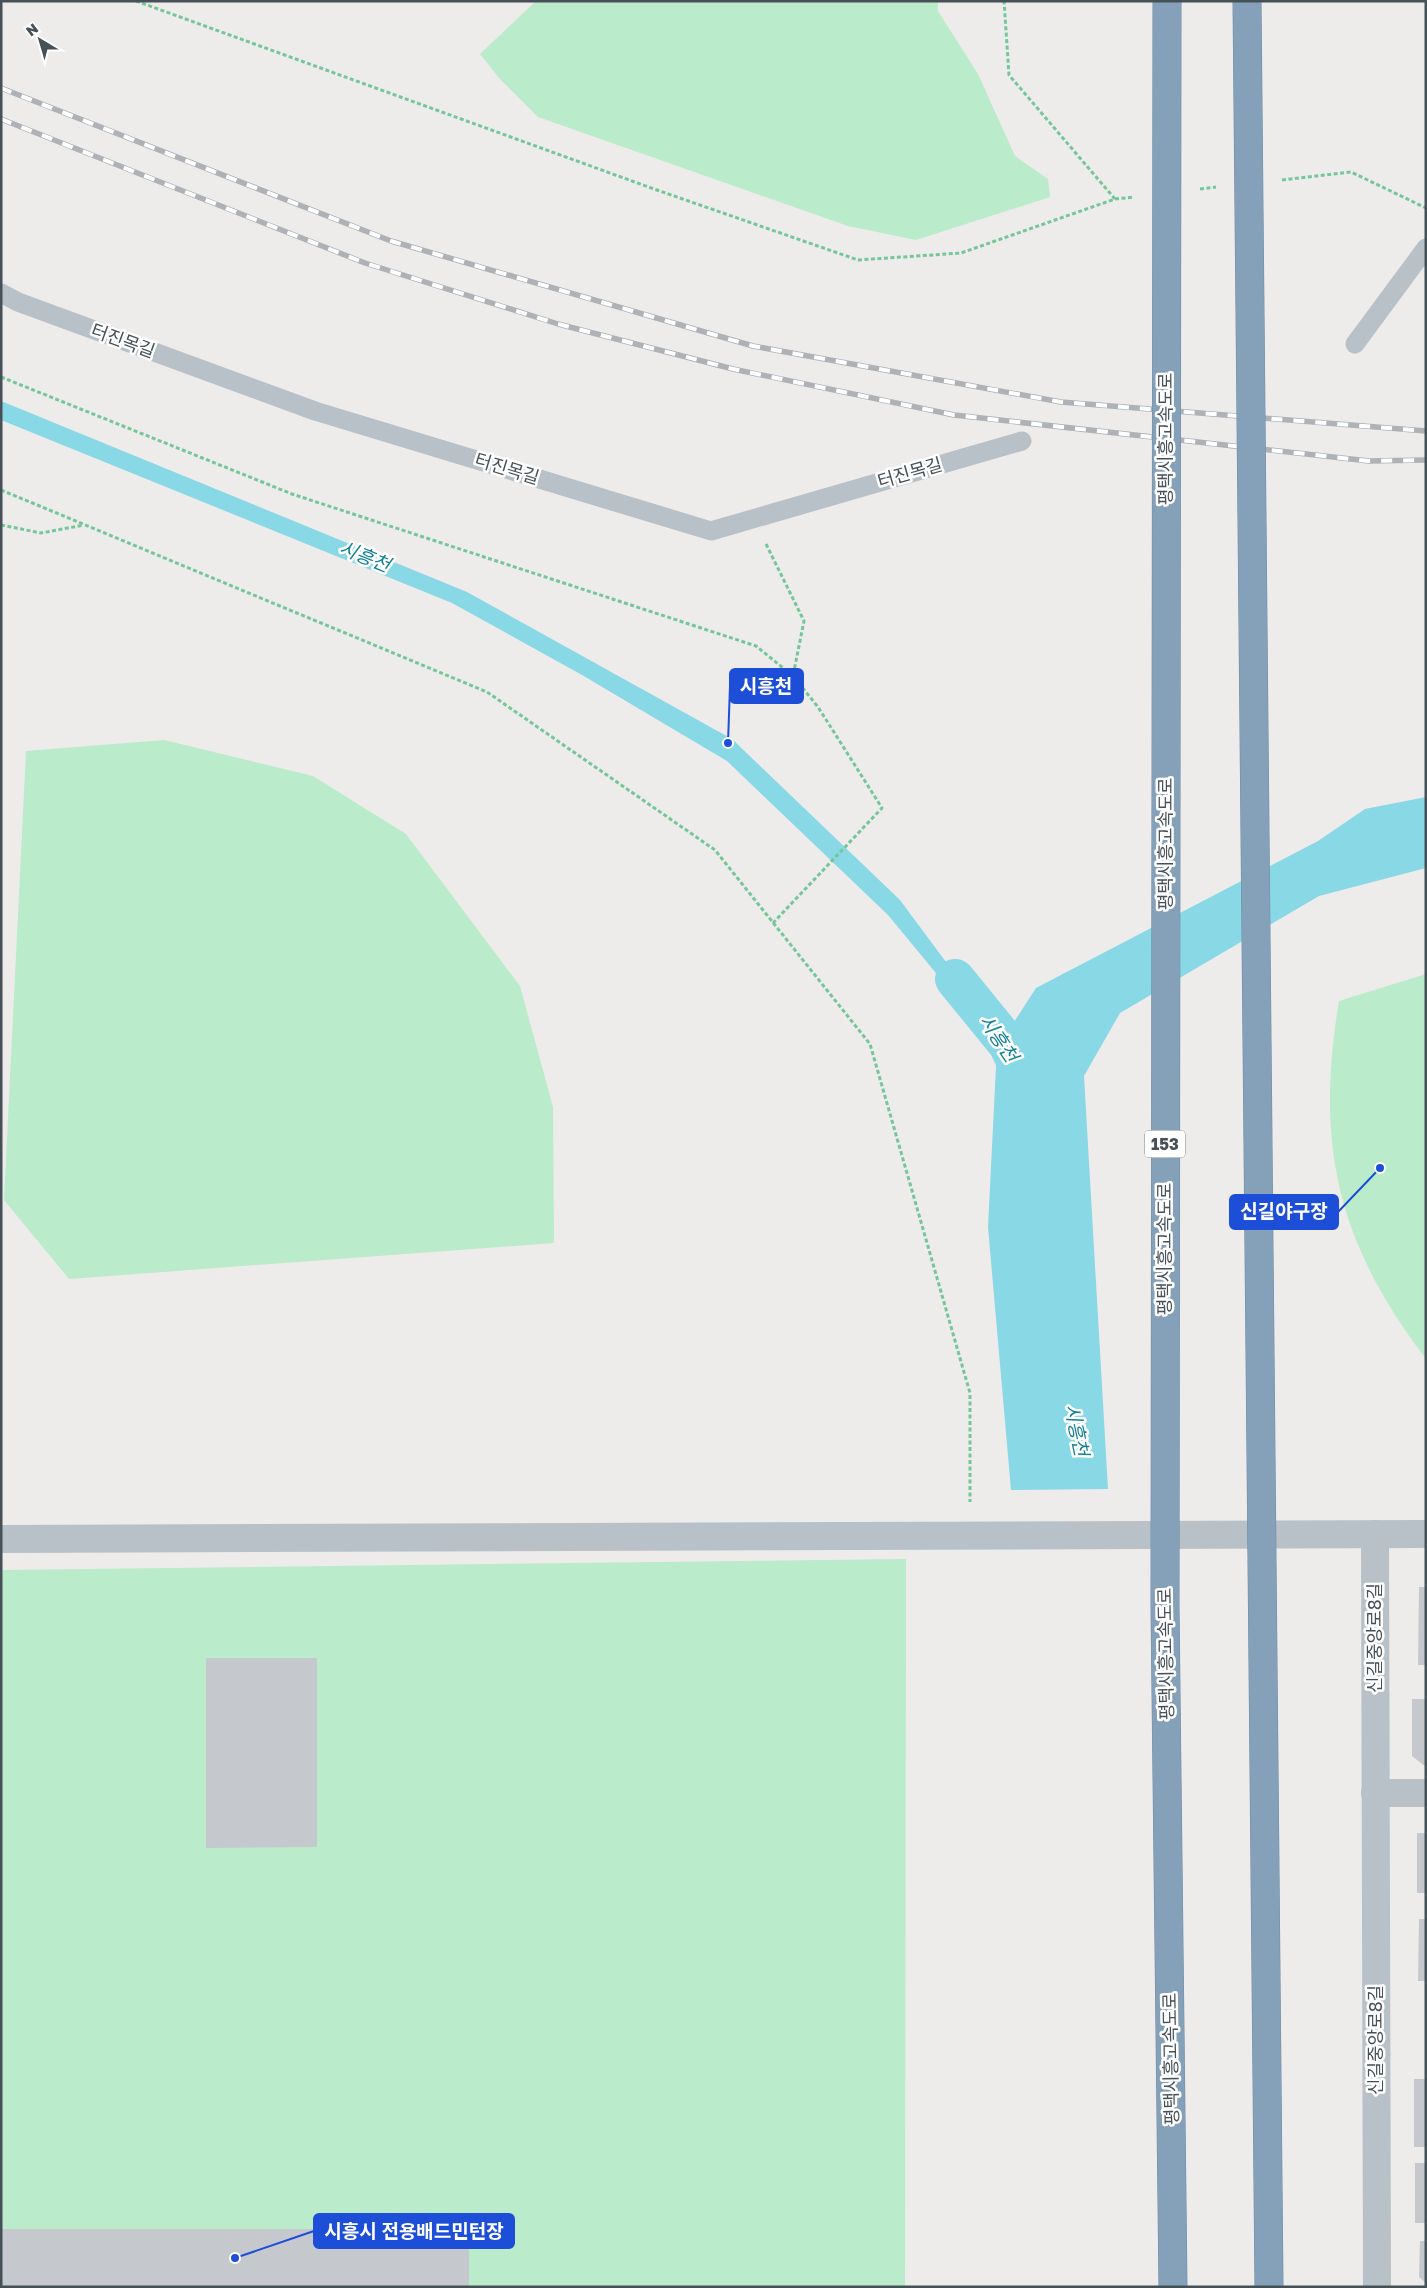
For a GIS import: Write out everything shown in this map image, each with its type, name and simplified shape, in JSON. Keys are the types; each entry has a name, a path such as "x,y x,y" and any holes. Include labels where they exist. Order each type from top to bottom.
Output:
{"highway":[{"name":"평택시흥고속도로","path":"1167,1 1165,1606 1173,2287"},
{"path":"1247,2 1269,2287"}],"street":[{"name":"신길중앙로8길","path":"1375,1534 1377,2287"},
{"path":"1,1539 1426,1534"},
{"path":"1375,1793 1426,1793"}],"lane":[{"path":"1355,344 1426,248"},
{"name":"터진목길","path":"1,293 18,302 315,411 711,531 1022,441"}],"path":[{"path":"136,1 636,183 858,260 961,253 1115,199 1009,76 1004,1"},
{"path":"1,378 292,494 756,646 793,676 818,707 882,808 773,923"},
{"path":"1,490 487,692 715,850 870,1044 970,1393 970,1510"},
{"path":"754,519 804,621 793,676"},
{"path":"1,525 41,532 85,524"}],"green space":[{"path":"536,1 938,1 938,11 978,74 1015,156 1048,179 1050,197 916,240 848,226 538,117 499,78 480,54"},
{"path":"164,740 313,776 406,834 520,986 553,1107 554,1243 69,1279 4,1200 26,751"},
{"path":"1426,974 1426,1359 1396,1316 1371,1274 1353,1232 1340,1190 1333,1147 1330,1101 1332,1053 1339,1001"},
{"path":"906,1559 905,2287 1,2287 1,1570"}],"water":[{"path":"1,401 467,592 732,739 900,900 1003,1039 1036,988 1318,841 1365,809 1426,797 1426,868 1319,896 1120,1013 1084,1076 1108,1489 1011,1490 988,1227 997,1047 888,915 727,761 582,675 452,603 1,420"}],"building":[{"path":"1419,1587 1426,1587 1426,1665 1418,1665"},
{"path":"206,1658 317,1658 317,1847 206,1848"},
{"path":"1412,1699 1426,1699 1426,1767 1412,1756"},
{"path":"1417,1833 1426,1833 1426,1893 1417,1893"},
{"path":"1419,1919 1426,1919 1426,1981 1418,1981"},
{"path":"1414,2079 1426,2079 1426,2147 1414,2147"},
{"path":"1415,2163 1426,2163 1426,2223 1415,2223"},
{"path":"1,2229 469,2229 469,2287 1,2287"},
{"path":"1420,2241 1426,2241 1426,2283 1419,2277"}],"waterway":[{"name":"시흥천","path":"955,979 1008,1044 1029,1088"}],"railway":[{"path":"1,88 391,241 753,346 1061,402 1426,431"},
{"path":"1,119 365,263 558,324 733,369 954,415 1369,461 1426,460"}],"place":[{"name":"시흥천","path":"728,743"},
{"name":"신길야구장","path":"1380,1168"},
{"name":"시흥시 전용배드민턴장","path":"235,2258"}]}
